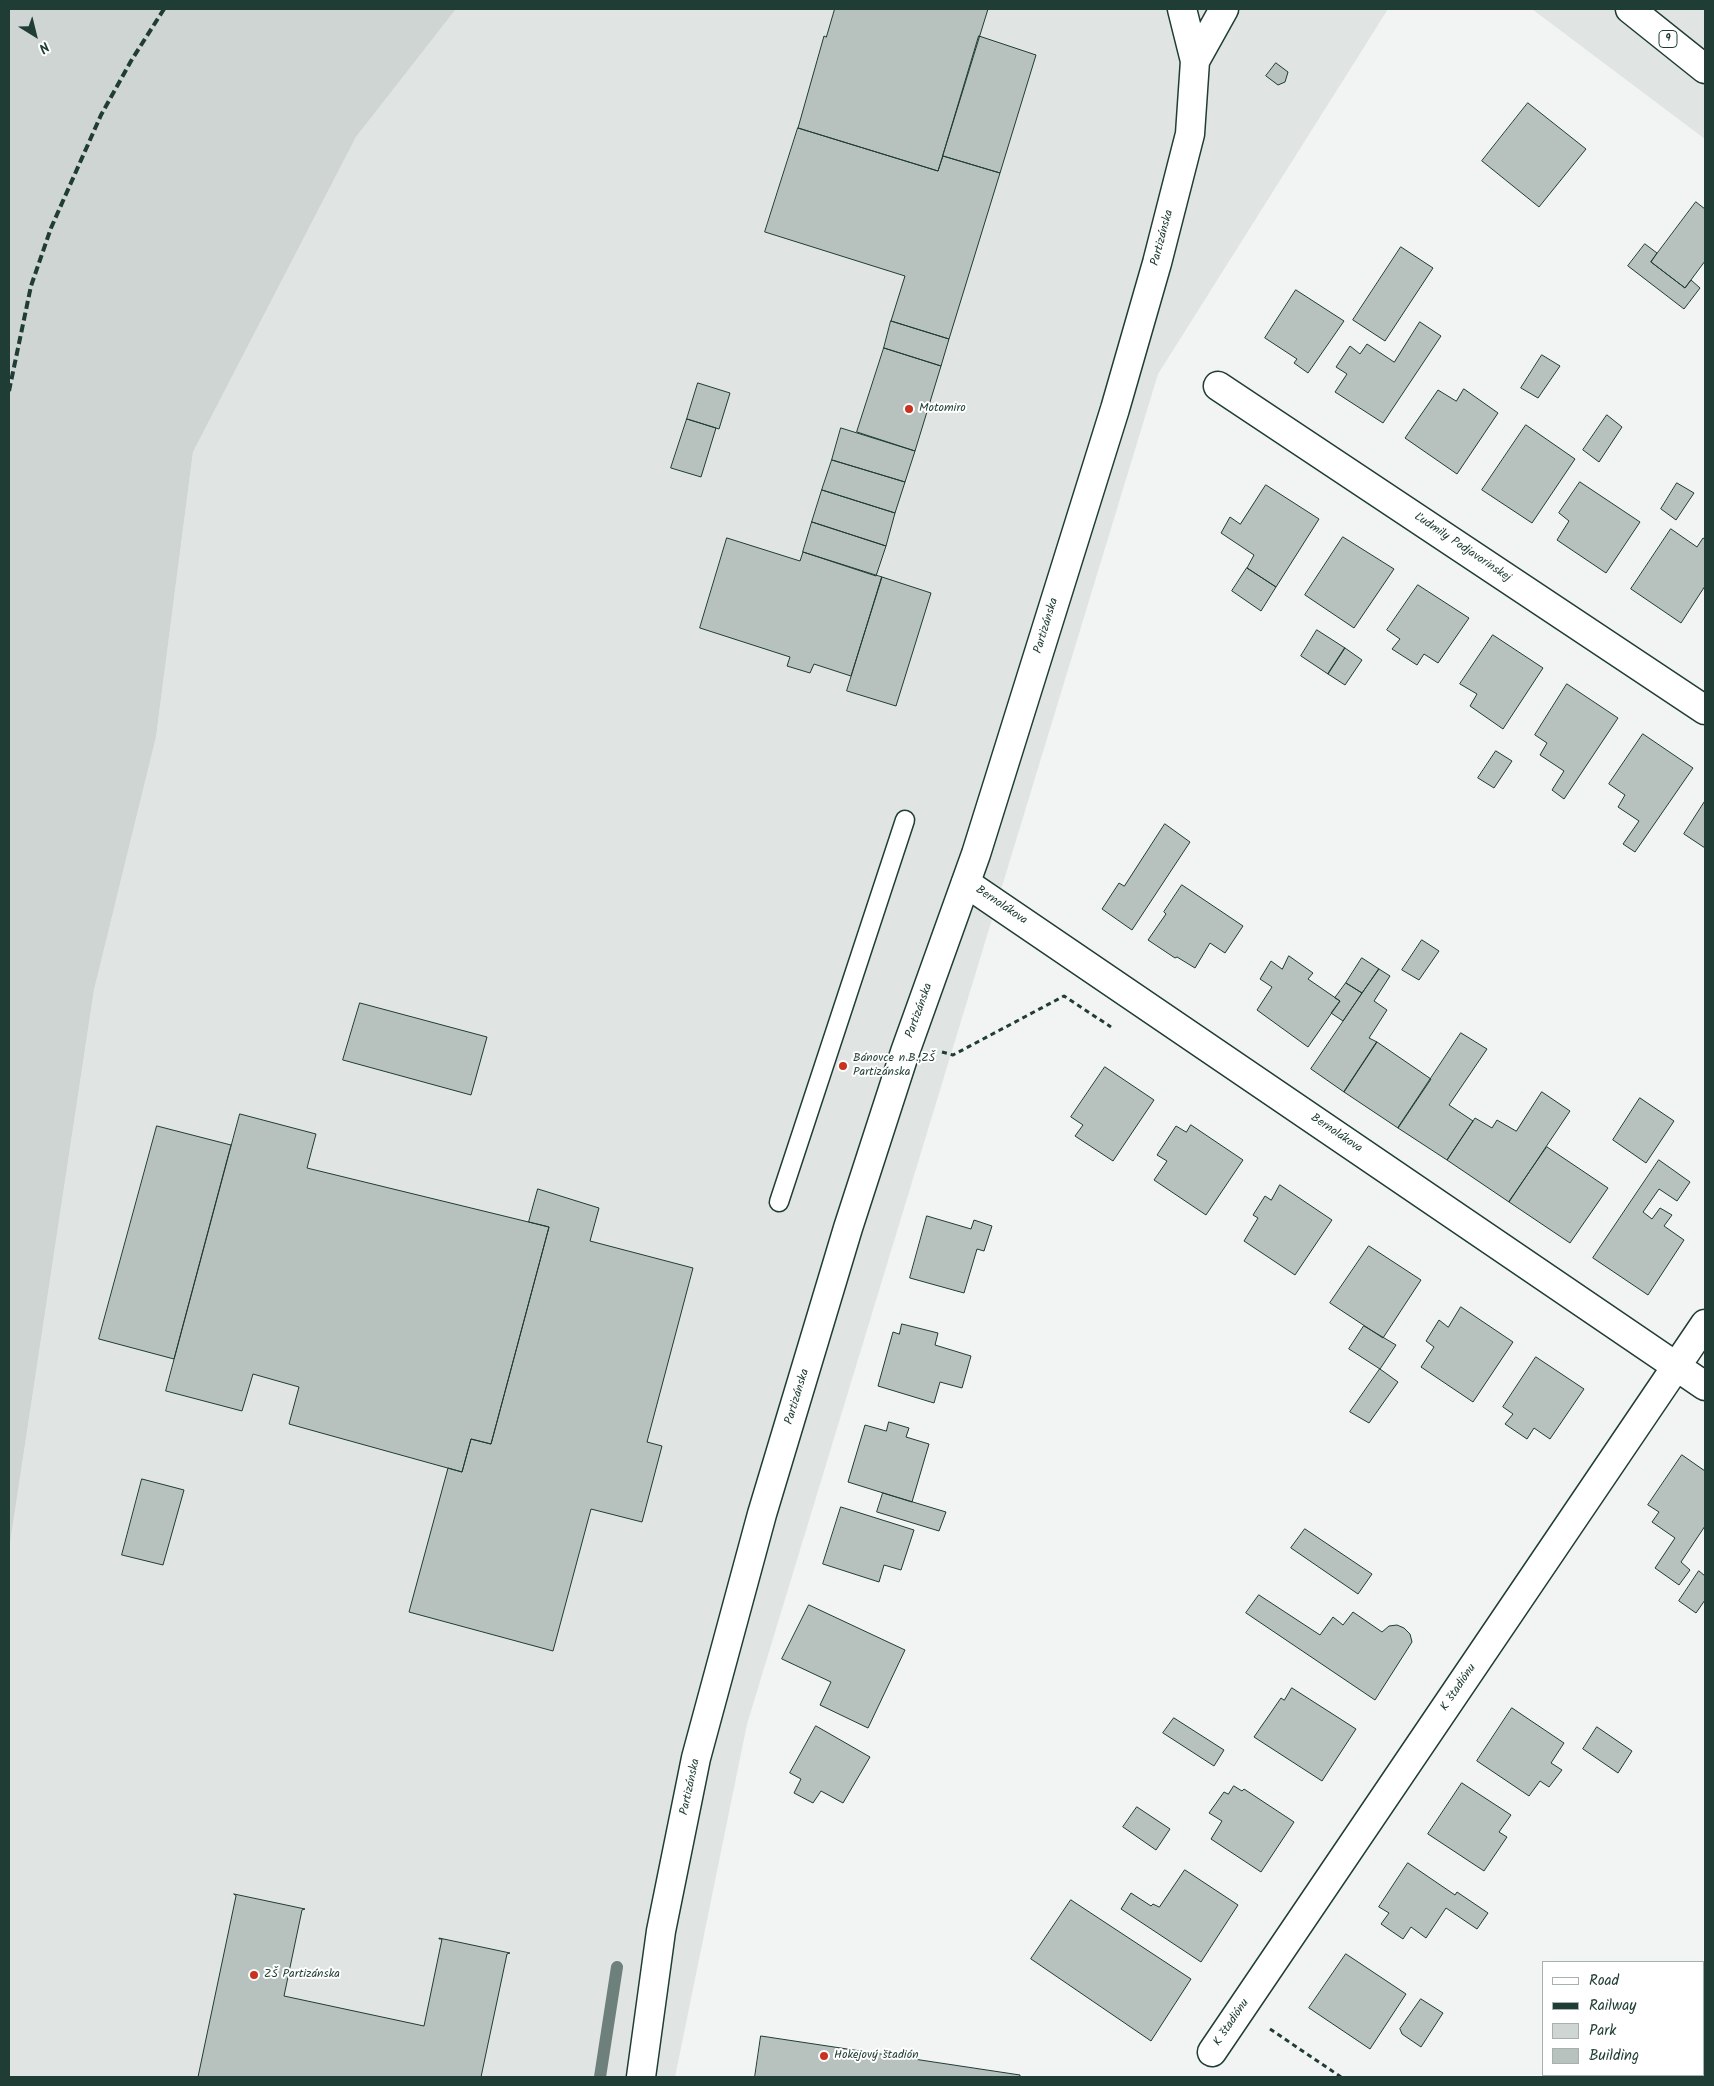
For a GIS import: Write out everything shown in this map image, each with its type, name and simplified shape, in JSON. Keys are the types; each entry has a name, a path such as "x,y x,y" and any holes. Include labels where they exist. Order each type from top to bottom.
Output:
{"street":[{"name":"Partizánska","path":"641,2077 661,1931 696,1758 762,1514 863,1182 905,1052 966,883 1115,409 1157,263 1190,134 1195,60 1182,9"},
{"path":"1195,60 1224,9"},
{"name":"9","path":"1630,9 1705,69"},
{"name":"Ľudmily Podjavorinskej","path":"1218,386 1705,710"},
{"name":"Bernolákova","path":"966,883 1705,1386"},
{"name":"K štadiónu","path":"1212,2052 1705,1324"}],"lane":[{"path":"779,1202 905,820"}],"path":[{"path":"939,1052 954,1055 1064,996 1114,1029"},
{"path":"1241,2009 1341,2077"}],"shaded area":[{"path":"456,9 1388,9 1158,374 747,1724 675,2077 9,2077 9,1550 94,990 156,737 193,452 356,137"},
{"path":"1532,9 1705,9 1705,139"}],"green space":[{"path":"9,9 456,9 356,137 193,452 156,737 94,990 9,1550"}],"building":[{"path":"835,9 988,9 938,171 798,128 824,36 826,37"},
{"path":"979,36 1036,55 1000,173 943,156"},
{"path":"1276,63 1288,72 1285,82 1278,85 1266,76"},
{"path":"1528,103 1586,149 1539,207 1482,161"},
{"path":"798,128 938,171 943,156 1000,173 949,339 891,321 905,276 765,232"},
{"path":"1696,202 1705,209 1705,261 1685,288 1651,262"},
{"path":"1645,244 1657,253 1651,262 1685,288 1691,280 1700,288 1684,309 1628,266"},
{"path":"1401,247 1433,268 1385,341 1353,320"},
{"path":"1296,290 1344,321 1308,373 1294,363 1297,359 1265,338"},
{"path":"891,321 949,339 941,366 884,348"},
{"path":"1420,322 1441,336 1383,423 1335,392 1347,374 1336,367 1350,346 1360,354 1367,344 1394,362"},
{"path":"884,348 941,366 915,451 857,432"},
{"path":"1542,355 1560,366 1538,398 1521,388"},
{"path":"698,383 730,393 719,429 687,419"},
{"path":"1464,389 1498,413 1457,474 1405,438 1438,390 1456,401"},
{"path":"1607,415 1622,427 1599,462 1583,450"},
{"path":"687,419 716,428 701,477 671,468"},
{"path":"1526,425 1575,459 1532,523 1482,490"},
{"path":"841,428 915,451 905,482 832,460"},
{"path":"832,460 905,482 895,513 822,490"},
{"path":"1580,482 1640,522 1606,573 1557,540 1569,521 1559,513"},
{"path":"1677,483 1694,493 1676,520 1661,509"},
{"path":"1266,485 1319,519 1276,587 1247,568 1254,555 1221,533 1230,517 1240,524"},
{"path":"822,490 895,513 886,546 812,522"},
{"path":"812,522 886,546 876,576 803,552"},
{"path":"1671,529 1697,547 1703,538 1705,539 1705,586 1681,623 1631,589"},
{"path":"1343,537 1394,569 1354,628 1305,595"},
{"path":"727,538 800,561 803,552 882,577 851,676 814,664 810,673 787,666 790,657 700,628"},
{"path":"1247,568 1276,587 1261,611 1232,591"},
{"path":"882,577 931,593 896,706 847,691"},
{"path":"1418,585 1469,618 1438,663 1424,654 1417,665 1392,649 1400,639 1387,630"},
{"path":"1317,630 1345,648 1328,674 1301,656"},
{"path":"1493,635 1543,668 1503,729 1470,706 1477,694 1460,684"},
{"path":"1345,648 1362,660 1345,685 1328,674"},
{"path":"1567,684 1618,718 1564,799 1552,790 1564,771 1540,755 1547,743 1535,735"},
{"path":"1643,734 1693,768 1635,852 1623,844 1639,821 1618,807 1625,795 1609,784"},
{"path":"1496,751 1512,761 1494,788 1478,778"},
{"path":"1705,801 1705,848 1684,834"},
{"path":"1165,824 1190,842 1132,930 1102,909 1119,883 1124,886"},
{"path":"1182,885 1243,926 1225,953 1210,943 1195,968 1177,957 1175,958 1148,940 1166,914 1164,912"},
{"path":"1422,940 1439,951 1419,980 1402,970"},
{"path":"1289,956 1313,973 1308,979 1340,1001 1308,1047 1257,1010 1272,987 1260,979 1271,961 1282,969"},
{"path":"1362,958 1379,969 1362,993 1346,983"},
{"path":"1379,969 1390,976 1374,1001 1387,1010 1369,1038 1377,1042 1344,1092 1311,1069"},
{"path":"1346,983 1362,993 1343,1021 1331,1013 1340,1001 1335,998"},
{"path":"360,1003 487,1037 471,1095 343,1060"},
{"path":"1461,1033 1487,1049 1449,1105 1473,1121 1447,1160 1398,1128"},
{"path":"1377,1042 1431,1079 1398,1128 1344,1092"},
{"path":"1105,1067 1154,1100 1113,1161 1075,1136 1083,1125 1071,1117"},
{"path":"1542,1092 1570,1111 1509,1202 1447,1160 1475,1118 1492,1128 1497,1120 1516,1131"},
{"path":"1640,1098 1674,1121 1646,1163 1613,1140"},
{"path":"240,1114 316,1134 307,1168 549,1227 491,1444 471,1439 462,1472 289,1424 299,1387 253,1374 242,1411 166,1391"},
{"path":"1191,1125 1243,1160 1206,1215 1154,1180 1167,1161 1157,1155 1176,1126 1186,1132"},
{"path":"157,1126 231,1145 174,1359 99,1339"},
{"path":"1547,1147 1608,1188 1570,1243 1509,1202"},
{"path":"1659,1160 1690,1182 1677,1201 1659,1189 1643,1212 1652,1219 1660,1208 1672,1215 1664,1226 1684,1240 1648,1295 1593,1258"},
{"path":"1280,1185 1332,1220 1295,1275 1244,1241 1258,1218 1253,1215 1265,1196 1271,1200"},
{"path":"538,1189 599,1208 590,1241 693,1268 647,1442 662,1446 642,1522 591,1509 553,1651 409,1612 448,1468 462,1472 471,1439 491,1444 549,1227 529,1222"},
{"path":"927,1216 971,1229 974,1220 992,1226 984,1251 977,1249 964,1293 910,1278"},
{"path":"1369,1246 1421,1280 1383,1338 1330,1303"},
{"path":"1461,1307 1513,1342 1473,1402 1421,1367 1434,1347 1426,1341 1439,1320 1448,1327"},
{"path":"902,1324 938,1333 935,1345 971,1356 962,1388 940,1382 934,1403 878,1386 893,1332 899,1334"},
{"path":"1364,1326 1396,1345 1380,1369 1349,1349"},
{"path":"1536,1357 1584,1389 1550,1439 1534,1428 1527,1439 1505,1424 1513,1414 1503,1407"},
{"path":"1380,1369 1398,1382 1369,1423 1350,1412"},
{"path":"889,1422 909,1428 906,1437 929,1444 912,1502 848,1482 865,1425 886,1431"},
{"path":"1682,1455 1705,1471 1705,1526 1681,1562 1690,1570 1679,1585 1655,1568 1675,1538 1652,1522 1659,1512 1648,1505"},
{"path":"142,1479 184,1490 163,1565 122,1555"},
{"path":"883,1493 946,1512 939,1531 877,1512"},
{"path":"841,1507 914,1530 901,1570 884,1565 879,1582 823,1564"},
{"path":"1305,1529 1372,1574 1358,1594 1291,1548"},
{"path":"1699,1571 1705,1576 1705,1600 1696,1613 1679,1601"},
{"path":"1259,1595 1320,1635 1333,1617 1343,1625 1353,1612 1382,1632 1389,1626 1397,1625 1404,1628 1410,1634 1412,1642 1375,1700 1246,1613"},
{"path":"809,1605 905,1650 868,1728 820,1705 831,1682 782,1659"},
{"path":"1292,1688 1356,1729 1322,1781 1254,1737 1281,1698 1284,1700"},
{"path":"1512,1708 1564,1743 1551,1763 1562,1770 1549,1787 1540,1781 1529,1796 1477,1761"},
{"path":"1174,1718 1224,1750 1214,1766 1163,1733"},
{"path":"816,1726 870,1757 843,1803 821,1791 813,1803 794,1793 801,1779 790,1773"},
{"path":"1597,1727 1632,1751 1618,1773 1583,1749"},
{"path":"1462,1783 1511,1815 1499,1832 1507,1837 1484,1871 1428,1834"},
{"path":"1234,1786 1242,1791 1244,1789 1294,1822 1261,1872 1211,1839 1222,1821 1209,1813 1224,1792 1228,1794"},
{"path":"1137,1807 1170,1829 1156,1850 1123,1827"},
{"path":"1408,1863 1455,1895 1457,1892 1488,1913 1477,1929 1446,1908 1426,1938 1411,1927 1403,1939 1381,1924 1389,1913 1379,1907"},
{"path":"1185,1870 1238,1905 1201,1962 1121,1909 1131,1893 1151,1906 1153,1904 1159,1907"},
{"name":"ZŠ Partizánska","path":"234,1894 305,1909 302,1910 284,1996 424,2026 442,1939 439,1938 510,1953 507,1954 481,2077 198,2077 236,1896"},
{"path":"1071,1900 1191,1979 1151,2041 1031,1959"},
{"path":"1346,1954 1406,1994 1370,2049 1309,2008"},
{"path":"1421,1999 1443,2013 1421,2047 1402,2034 1400,2029"},
{"name":"Hokejový štadión","path":"761,2036 1020,2075 1020,2077 755,2077"}],"waterway":[{"path":"600,2077 617,1967"}],"railway":[{"path":"9,391 31,286 51,228 101,115 131,61 164,9"}],"place":[{"name":"Motomiro","path":"909,409"},
{"name":"Bánovce n.B.,ZŠ Partizánska","path":"843,1066"},
{"name":"ZŠ Partizánska","path":"254,1975"},
{"name":"Hokejový štadión","path":"824,2056"}]}
